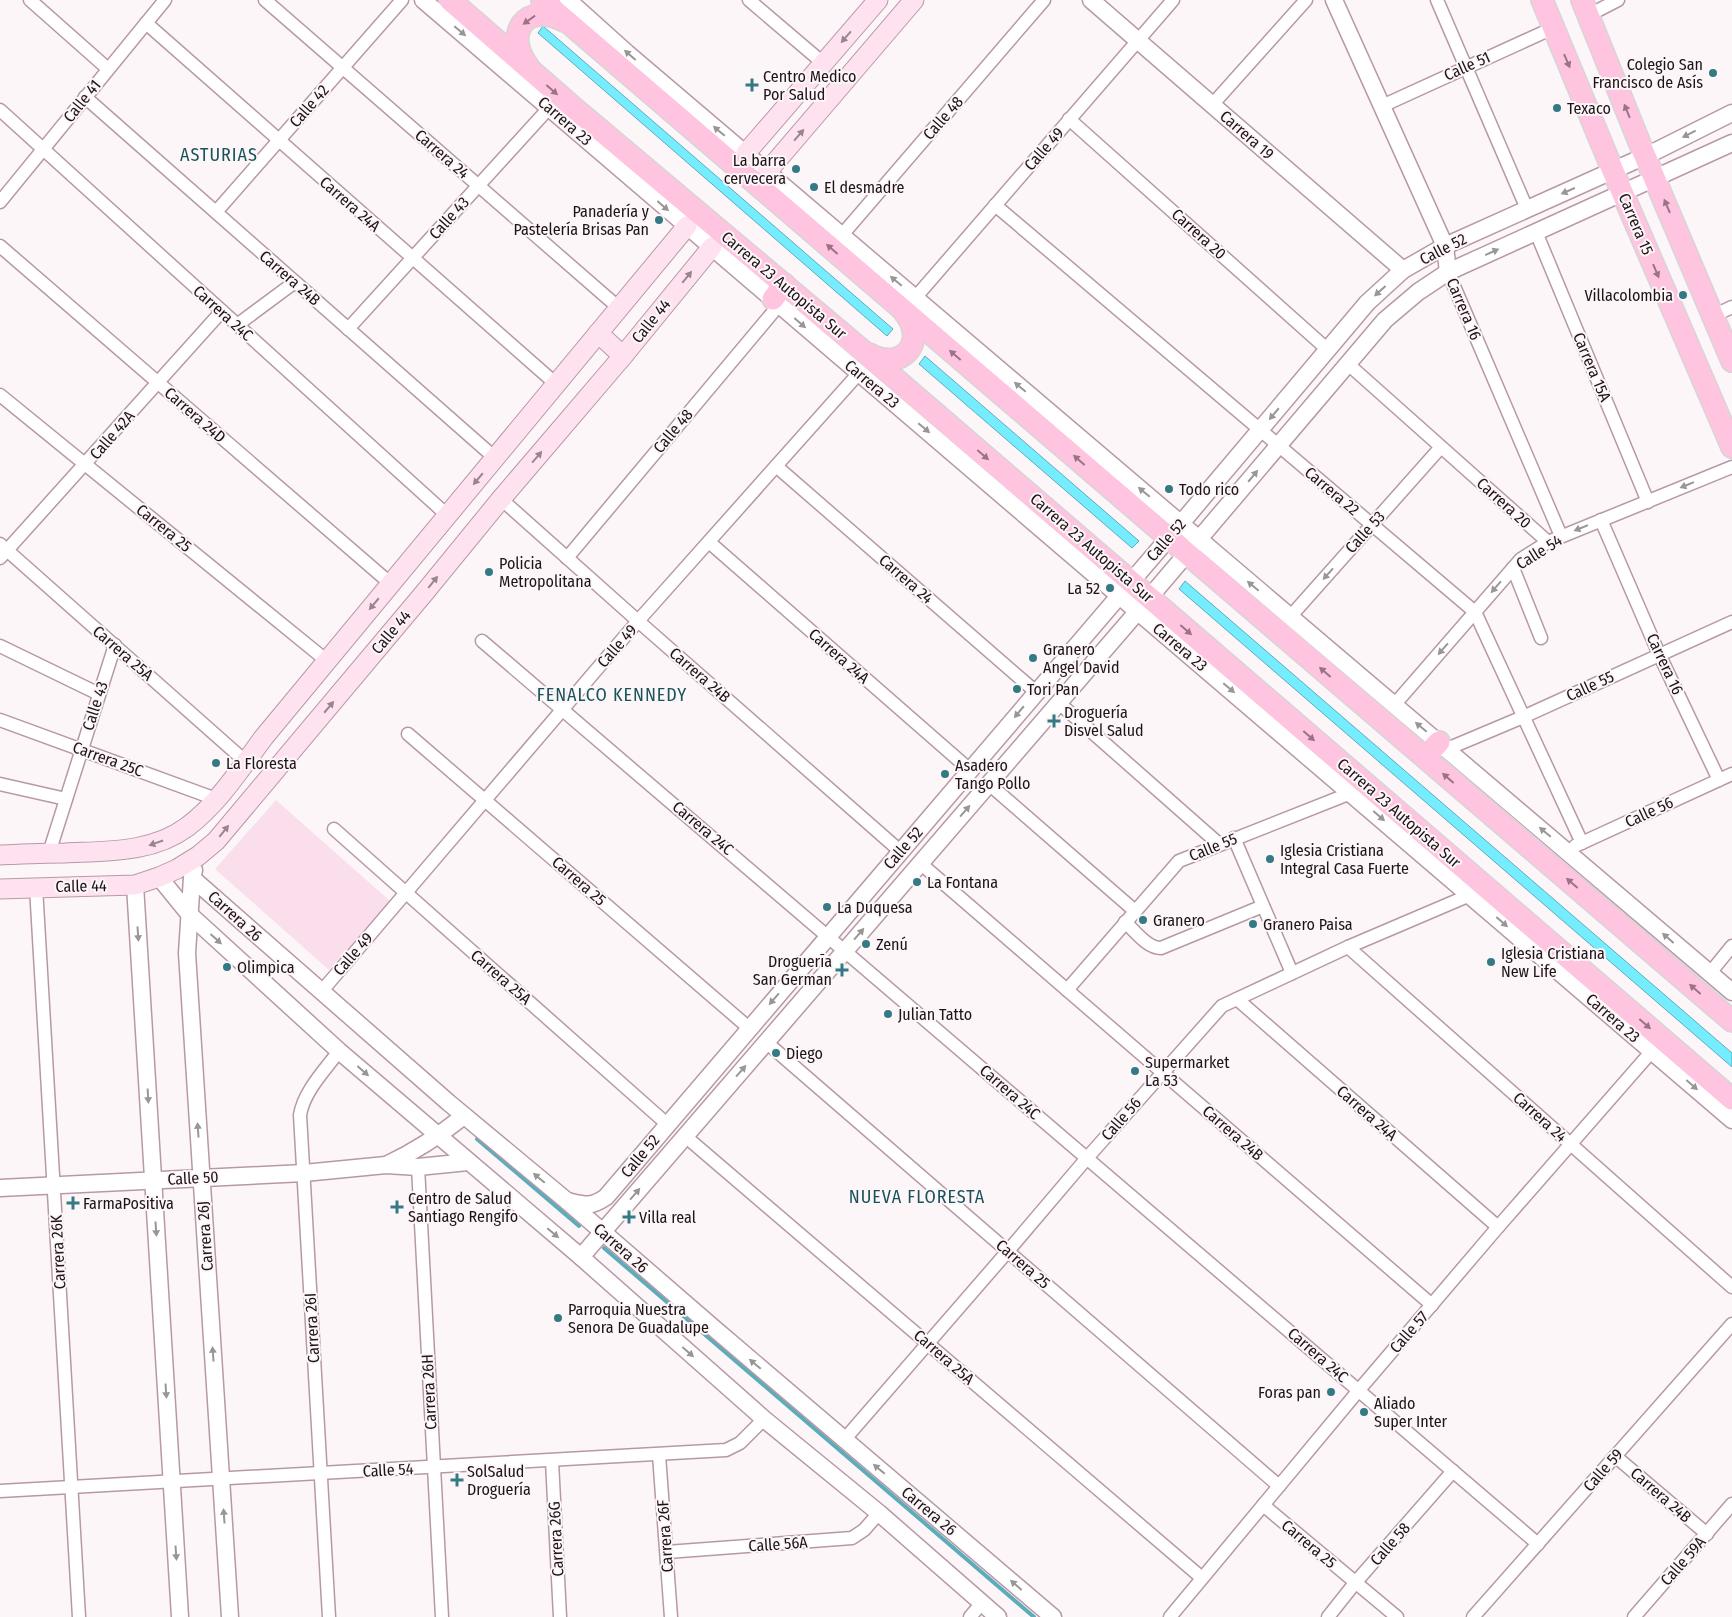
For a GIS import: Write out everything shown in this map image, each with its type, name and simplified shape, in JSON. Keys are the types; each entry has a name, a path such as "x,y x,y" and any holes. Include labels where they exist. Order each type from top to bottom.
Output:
{"main road":[{"name":"Carrera 23 Autopista Sur","path":"450,0 649,172 779,296 864,352 1124,588 1243,679 1732,1099"},
{"path":"542,0 573,26 685,111 1175,531 1425,757 1732,1021"},
{"path":"746,153 878,0"},
{"path":"767,172 914,0"},
{"name":"Carrera 15","path":"1542,0 1613,171 1732,447"},
{"path":"1586,8 1645,156 1732,361"},
{"path":"532,72 518,50 518,35 524,22 532,16 548,14 573,26"},
{"path":"574,108 599,150"},
{"path":"617,166 649,172"},
{"name":"Calle 44","path":"0,855 110,851 153,844 178,833 188,826 216,799 264,737 687,226"},
{"name":"Calle 44","path":"0,889 36,886 135,885 177,869 198,856 216,841 501,498 623,356 712,247"},
{"path":"864,352 876,358 886,360 896,359 907,352 914,340 914,330 909,319 908,303"},
{"path":"598,333 623,356"},
{"path":"1243,679 1253,708"},
{"path":"264,737 288,756"},
{"path":"1425,757 1443,745"},
{"path":"1312,759 1339,761"},
{"path":"1614,998 1624,1027"},
{"path":"1654,1053 1683,1057"}],"street":[{"path":"30,0 108,70"},
{"name":"Carrera 24","path":"265,0 619,308"},
{"name":"Calle 42","path":"216,212 402,0"},
{"name":"Carrera 23","path":"423,0 712,247 779,296 859,373 1124,588"},
{"path":"568,0 685,111 746,153 767,172 807,216 842,235 908,303"},
{"path":"749,0 823,63"},
{"name":"Calle 48","path":"842,235 1044,0"},
{"name":"Carrera 19","path":"1091,0 1403,270"},
{"name":"Calle 49","path":"908,303 1173,0"},
{"path":"1212,105 1306,0"},
{"name":"Carrera 16","path":"1334,0 1445,246 1448,272 1562,536"},
{"path":"1437,0 1526,209"},
{"path":"1586,8 1618,0"},
{"name":"Calle 41","path":"0,202 146,23 161,1"},
{"name":"Carrera 24A","path":"146,23 556,384"},
{"name":"Calle 51","path":"1382,106 1553,28"},
{"name":"Carrera 24B","path":"85,97 495,458"},
{"name":"Calle 43","path":"348,329 549,108"},
{"name":"Carrera 24C","path":"0,110 447,515"},
{"name":"Calle 52","path":"567,1201 583,1205 595,1204 600,1200 1124,588 1175,531 1366,303 1403,270 1445,246 1613,171 1732,113"},
{"name":"Carrera 20","path":"1069,119 1328,350"},
{"name":"Calle 52","path":"580,1257 1144,605 1385,320 1418,292 1448,272 1732,143"},
{"path":"1548,200 1558,223"},
{"name":"Carrera 22","path":"995,205 1475,612 1523,717 1574,847"},
{"name":"Carrera 15A","path":"1536,232 1648,502"},
{"name":"Carrera 24D","path":"0,246 391,584"},
{"path":"237,325 295,282"},
{"name":"Calle 48","path":"566,558 779,296"},
{"path":"1713,316 1732,307"},
{"name":"Calle 42A","path":"2,551 86,464 222,311"},
{"name":"Carrera 20","path":"1348,364 1548,542"},
{"name":"Calle 49","path":"321,992 638,621 859,373"},
{"name":"Carrera 25","path":"0,395 327,661"},
{"name":"Calle 53","path":"1290,617 1441,447"},
{"name":"Carrera 24","path":"776,466 1036,692"},
{"name":"Calle 54","path":"1395,704 1521,559 1548,542 1732,467"},
{"name":"Carrera 24B","path":"501,498 566,558 900,851"},
{"name":"Carrera 16","path":"1601,520 1659,654 1719,780"},
{"name":"Carrera 24A","path":"709,542 970,770"},
{"path":"1193,547 1290,617 1443,745 1574,847 1732,992"},
{"name":"Carrera 25A","path":"2,551 115,645 245,762"},
{"path":"1513,568 1541,638"},
{"name":"Carrera 23","path":"1144,605 1253,708 1732,1120"},
{"name":"Calle 55","path":"1443,745 1523,717 1732,622"},
{"name":"Carrera 24C","path":"482,641 846,950 1538,1544"},
{"name":"Calle 43","path":"49,853 115,645"},
{"path":"0,646 99,694"},
{"path":"1059,703 1219,844"},
{"name":"Carrera 25C","path":"0,720 216,799"},
{"name":"Carrera 25","path":"408,734 749,1028"},
{"name":"Calle 56","path":"1574,847 1732,774"},
{"path":"0,784 66,799"},
{"path":"989,784 1135,911"},
{"name":"Calle 55","path":"1067,990 1178,861 1351,793"},
{"name":"Carrera 25A","path":"334,829 667,1124"},
{"path":"1234,838 1292,973"},
{"name":"Carrera 26J","path":"198,856 192,878 187,953 230,1617"},
{"name":"Carrera 24B","path":"920,863 1432,1305"},
{"name":"Carrera 26","path":"159,877 189,914 339,1050 580,1257 764,1419 880,1513 998,1617"},
{"name":"Carrera 26","path":"192,878 464,1116 567,1201 1053,1617"},
{"path":"135,885 180,1617"},
{"name":"Carrera 26K","path":"36,886 79,1617"},
{"name":"Calle 56","path":"844,1440 1216,1011 1222,1006 1348,947 1470,895"},
{"path":"1124,922 1148,944 1155,948 1161,948 1263,906"},
{"path":"1710,973 1732,946"},
{"name":"Carrera 24","path":"1348,947 1732,1287"},
{"name":"Carrera 24A","path":"1237,999 1498,1227"},
{"name":"Carrera 25","path":"766,1042 1279,1486"},
{"name":"Carrera 26I","path":"329,1617 300,1115 308,1094 339,1050"},
{"name":"Calle 57","path":"1170,1617 1498,1227 1654,1053"},
{"name":"Calle 50","path":"386,1165 416,1151 464,1116"},
{"name":"Carrera 25A","path":"685,1136 1202,1578"},
{"name":"Calle 50","path":"0,1188 304,1173 386,1165 418,1167 468,1162"},
{"name":"Carrera 26H","path":"418,1167 442,1617"},
{"name":"Calle 59","path":"1473,1617 1732,1324"},
{"name":"Calle 54","path":"0,1491 726,1450 734,1447 764,1419"},
{"name":"Carrera 26F","path":"659,1454 671,1617"},
{"name":"Carrera 24B","path":"1616,1456 1707,1534"},
{"name":"Carrera 26G","path":"552,1461 560,1617"},
{"name":"Calle 58","path":"1328,1617 1355,1583 1453,1471"},
{"name":"Calle 59A","path":"1634,1617 1732,1504"},
{"name":"Carrera 25","path":"1263,1505 1397,1617"},
{"name":"Calle 56A","path":"667,1552 852,1538 864,1530 880,1513"},
{"path":"970,1617 982,1603"}],"shaded area":[{"path":"276,800 390,901 329,970 215,869"}],"water":[{"path":"543,26 893,329 887,336 538,33"},
{"path":"925,356 1139,541 1132,548 919,364"},
{"path":"1185,581 1732,1053 1732,1067 1179,589"}],"waterway":[{"path":"477,1139 579,1226"},
{"path":"604,1248 1034,1617"}],"place":[{"name":"Colegio San Francisco de Asís","path":"1713,73"},
{"name":"Centro Medico Por Salud","path":"752,85"},
{"name":"Texaco","path":"1557,108"},
{"name":"La barra cervecera","path":"796,169"},
{"name":"El desmadre","path":"814,187"},
{"name":"Panadería y Pastelería Brisas Pan","path":"659,220"},
{"name":"Villacolombia","path":"1683,295"},
{"name":"Todo rico","path":"1169,489"},
{"name":"Policia Metropolitana","path":"489,572"},
{"name":"La 52","path":"1110,588"},
{"name":"Granero Angel David","path":"1033,658"},
{"name":"Tori Pan","path":"1017,689"},
{"name":"Droguería Disvel Salud","path":"1054,721"},
{"name":"La Floresta","path":"216,763"},
{"name":"Asadero Tango Pollo","path":"945,774"},
{"name":"Iglesia Cristiana Integral Casa Fuerte","path":"1270,859"},
{"name":"La Fontana","path":"917,882"},
{"name":"La Duquesa","path":"827,907"},
{"name":"Granero","path":"1143,920"},
{"name":"Granero Paisa","path":"1253,924"},
{"name":"Zenú","path":"866,944"},
{"name":"Iglesia Cristiana New Life","path":"1491,962"},
{"name":"Olimpica","path":"227,967"},
{"name":"Droguerīa San German","path":"842,970"},
{"name":"Julian Tatto","path":"888,1014"},
{"name":"Diego","path":"776,1053"},
{"name":"Supermarket La 53","path":"1135,1071"},
{"name":"FarmaPositiva","path":"73,1203"},
{"name":"Centro de Salud Santiago Rengifo","path":"397,1207"},
{"name":"Villa real","path":"629,1217"},
{"name":"Parroquia Nuestra Senora De Guadalupe","path":"558,1318"},
{"name":"Foras pan","path":"1331,1392"},
{"name":"Aliado Super Inter","path":"1364,1412"},
{"name":"SolSalud Droguería","path":"457,1480"}],"district":[{"name":"ASTURIAS","path":"219,155"},
{"name":"FENALCO KENNEDY","path":"612,695"},
{"name":"NUEVA FLORESTA","path":"917,1197"}]}
